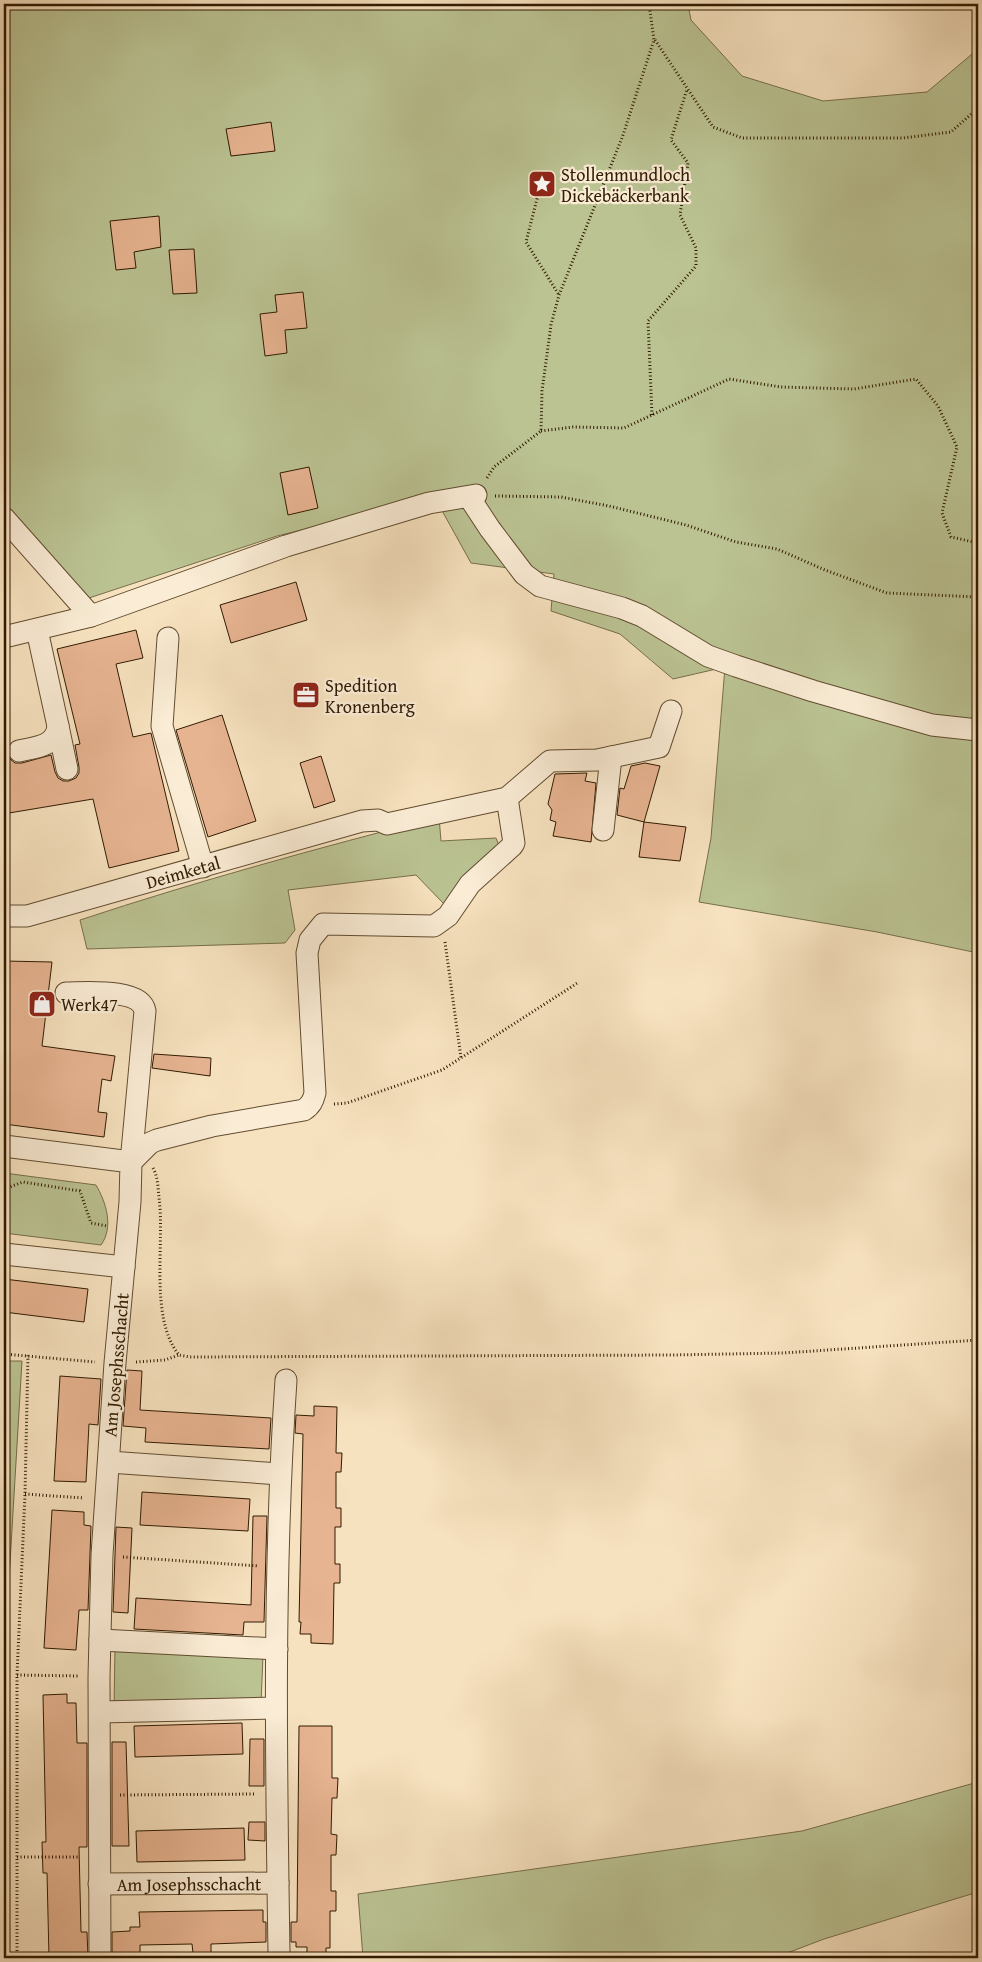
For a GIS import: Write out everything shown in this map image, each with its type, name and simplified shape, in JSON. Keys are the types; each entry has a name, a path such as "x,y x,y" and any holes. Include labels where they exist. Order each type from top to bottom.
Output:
{"street":[{"path":"4,637 91,616 286,546 429,503 473,496 490,529 524,574 540,586 622,608 642,616 708,656 736,666 813,691 932,725 978,730"},
{"path":"4,518 91,616"},
{"path":"37,630 67,769"},
{"path":"168,638 162,726 203,867"},
{"path":"4,1146 131,1162 150,1143 156,1140 212,1126 304,1110 313,1101 315,1093 307,953 310,940 316,931 323,924 434,926 443,921 470,884 514,843 507,798 550,761 597,760 659,747 671,710"},
{"path":"19,751 48,744 55,737 58,726"},
{"path":"603,830 611,757"},
{"name":"Deimketal","path":"4,916 27,916 362,821 378,820 387,824 507,798"},
{"name":"Am Josephsschacht","path":"66,993 121,994 140,1001 144,1005 145,1011 115,1363 102,1555 99,1677 100,1958"},
{"name":"Am Josephsschacht","path":"4,1254 124,1268"},
{"name":"Am Josephsschacht","path":"279,1953 276,1708 280,1474 286,1380"},
{"name":"Am Josephsschacht","path":"109,1462 280,1474"},
{"path":"100,1640 277,1649"},
{"path":"100,1712 276,1708"},
{"name":"Am Josephsschacht","path":"99,1884 278,1883"}],"path":[{"path":"541,431 542,391 546,356 559,295 622,138 654,40 649,4"},
{"path":"654,40 713,127 742,138 903,138 951,132 978,108"},
{"path":"652,415 648,320 696,266 696,248 680,215 688,164 671,140 687,88"},
{"path":"538,195 526,242 559,295"},
{"path":"473,496 494,467 541,431 573,427 624,428 730,379 781,387 854,389 916,379 938,406 957,447 942,513 951,536 978,543"},
{"path":"473,496 561,497 609,506 686,525 736,542 777,549 825,570 887,593 978,597"},
{"path":"443,921 461,1058"},
{"path":"308,1107 347,1103 442,1070 579,982"},
{"path":"131,1162 147,1162 156,1174 161,1213 161,1305 168,1337 179,1354"},
{"path":"4,1189 23,1182 80,1191 91,1223"},
{"path":"4,1354 115,1363 165,1360 179,1354 190,1357 277,1358 674,1356 782,1353 978,1340"},
{"path":"17,1958 17,1674 25,1494 28,1355"},
{"path":"25,1494 106,1500"},
{"path":"102,1555 278,1567"},
{"path":"17,1674 99,1677"},
{"path":"99,1795 277,1794"},
{"path":"16,1857 99,1857"}],"green space":[{"path":"4,4 688,4 691,20 742,76 823,101 927,92 978,49 978,953 877,932 699,902 711,838 725,667 673,679 620,634 551,611 554,574 471,563 435,498 277,536 89,598 4,503"},
{"path":"439,817 441,841 496,838 502,853 444,904 416,875 288,890 295,930 285,943 87,949 80,920 258,866"},
{"path":"4,1173 96,1185 103,1199 108,1223 105,1238 101,1245 4,1233"},
{"path":"4,1361 22,1361 4,1664"},
{"path":"115,1647 263,1655 261,1705 114,1708"},
{"path":"978,1782 978,1892 824,1939 774,1958 363,1958 358,1894 802,1831"}],"building":[{"path":"271,122 275,151 231,156 226,129"},
{"path":"159,216 161,247 134,252 136,268 116,270 110,221"},
{"path":"194,249 197,293 173,294 169,250"},
{"path":"303,292 307,328 285,330 287,353 265,356 260,314 277,312 275,295"},
{"path":"309,467 318,508 288,515 280,473"},
{"path":"296,582 307,620 231,643 220,605"},
{"path":"136,630 143,658 116,664 133,737 151,733 179,851 109,868 93,799 9,813 4,789 4,761 10,759 15,763 22,763 51,755 58,778 63,781 69,781 76,778 79,773 79,767 75,745 80,744 57,649"},
{"path":"222,715 256,821 208,837 176,730"},
{"path":"321,756 335,801 314,808 300,763"},
{"path":"645,763 660,766 644,822 617,815 620,788 624,789 631,766"},
{"path":"587,773 585,781 596,783 591,842 553,836 556,822 550,820 552,810 548,804 555,774"},
{"path":"644,822 686,827 680,861 639,857"},
{"path":"4,961 52,962 42,1046 115,1056 111,1081 102,1079 98,1112 107,1113 104,1137 4,1124"},
{"path":"154,1054 211,1058 210,1076 152,1068"},
{"path":"4,1279 88,1289 84,1322 4,1312"},
{"path":"127,1370 142,1371 140,1410 271,1418 269,1449 145,1442 146,1428 123,1426"},
{"path":"60,1376 101,1379 98,1425 89,1424 86,1482 54,1481"},
{"path":"314,1406 337,1407 336,1453 342,1453 341,1472 336,1472 336,1508 341,1508 341,1527 335,1527 335,1564 340,1564 340,1583 334,1583 333,1644 311,1643 311,1634 300,1634 301,1622 299,1622 303,1434 295,1433 296,1415 314,1416"},
{"path":"142,1492 250,1499 248,1531 140,1525"},
{"path":"52,1510 84,1512 84,1525 91,1526 88,1610 79,1610 76,1650 44,1648"},
{"path":"253,1516 267,1516 264,1622 244,1622 243,1635 134,1629 136,1598 251,1605"},
{"path":"116,1527 132,1528 128,1613 113,1612"},
{"path":"67,1694 67,1703 76,1703 77,1743 87,1743 87,1847 79,1847 81,1932 87,1932 88,1958 49,1958 47,1873 43,1873 42,1842 46,1842 43,1695"},
{"path":"242,1723 243,1754 135,1757 134,1726"},
{"path":"299,1726 332,1726 332,1778 338,1778 337,1798 332,1798 331,1834 337,1835 336,1855 331,1855 331,1891 336,1891 336,1911 330,1911 330,1948 326,1948 326,1957 307,1957 307,1947 296,1947 296,1942 291,1942 291,1922 297,1922"},
{"path":"250,1739 264,1739 264,1786 249,1786"},
{"path":"112,1742 126,1742 129,1846 112,1846"},
{"path":"249,1822 265,1822 265,1841 248,1840"},
{"path":"244,1828 245,1860 137,1862 136,1831"},
{"path":"263,1910 263,1922 266,1922 266,1942 211,1944 211,1953 193,1953 192,1944 140,1945 140,1955 130,1955 131,1958 112,1958 112,1932 130,1931 130,1927 140,1927 139,1912"}],"place":[{"name":"Stollenmundloch Dickebäckerbank","path":"542,184"},
{"name":"Spedition Kronenberg","path":"306,695"},
{"name":"Werk47","path":"42,1004"}]}
